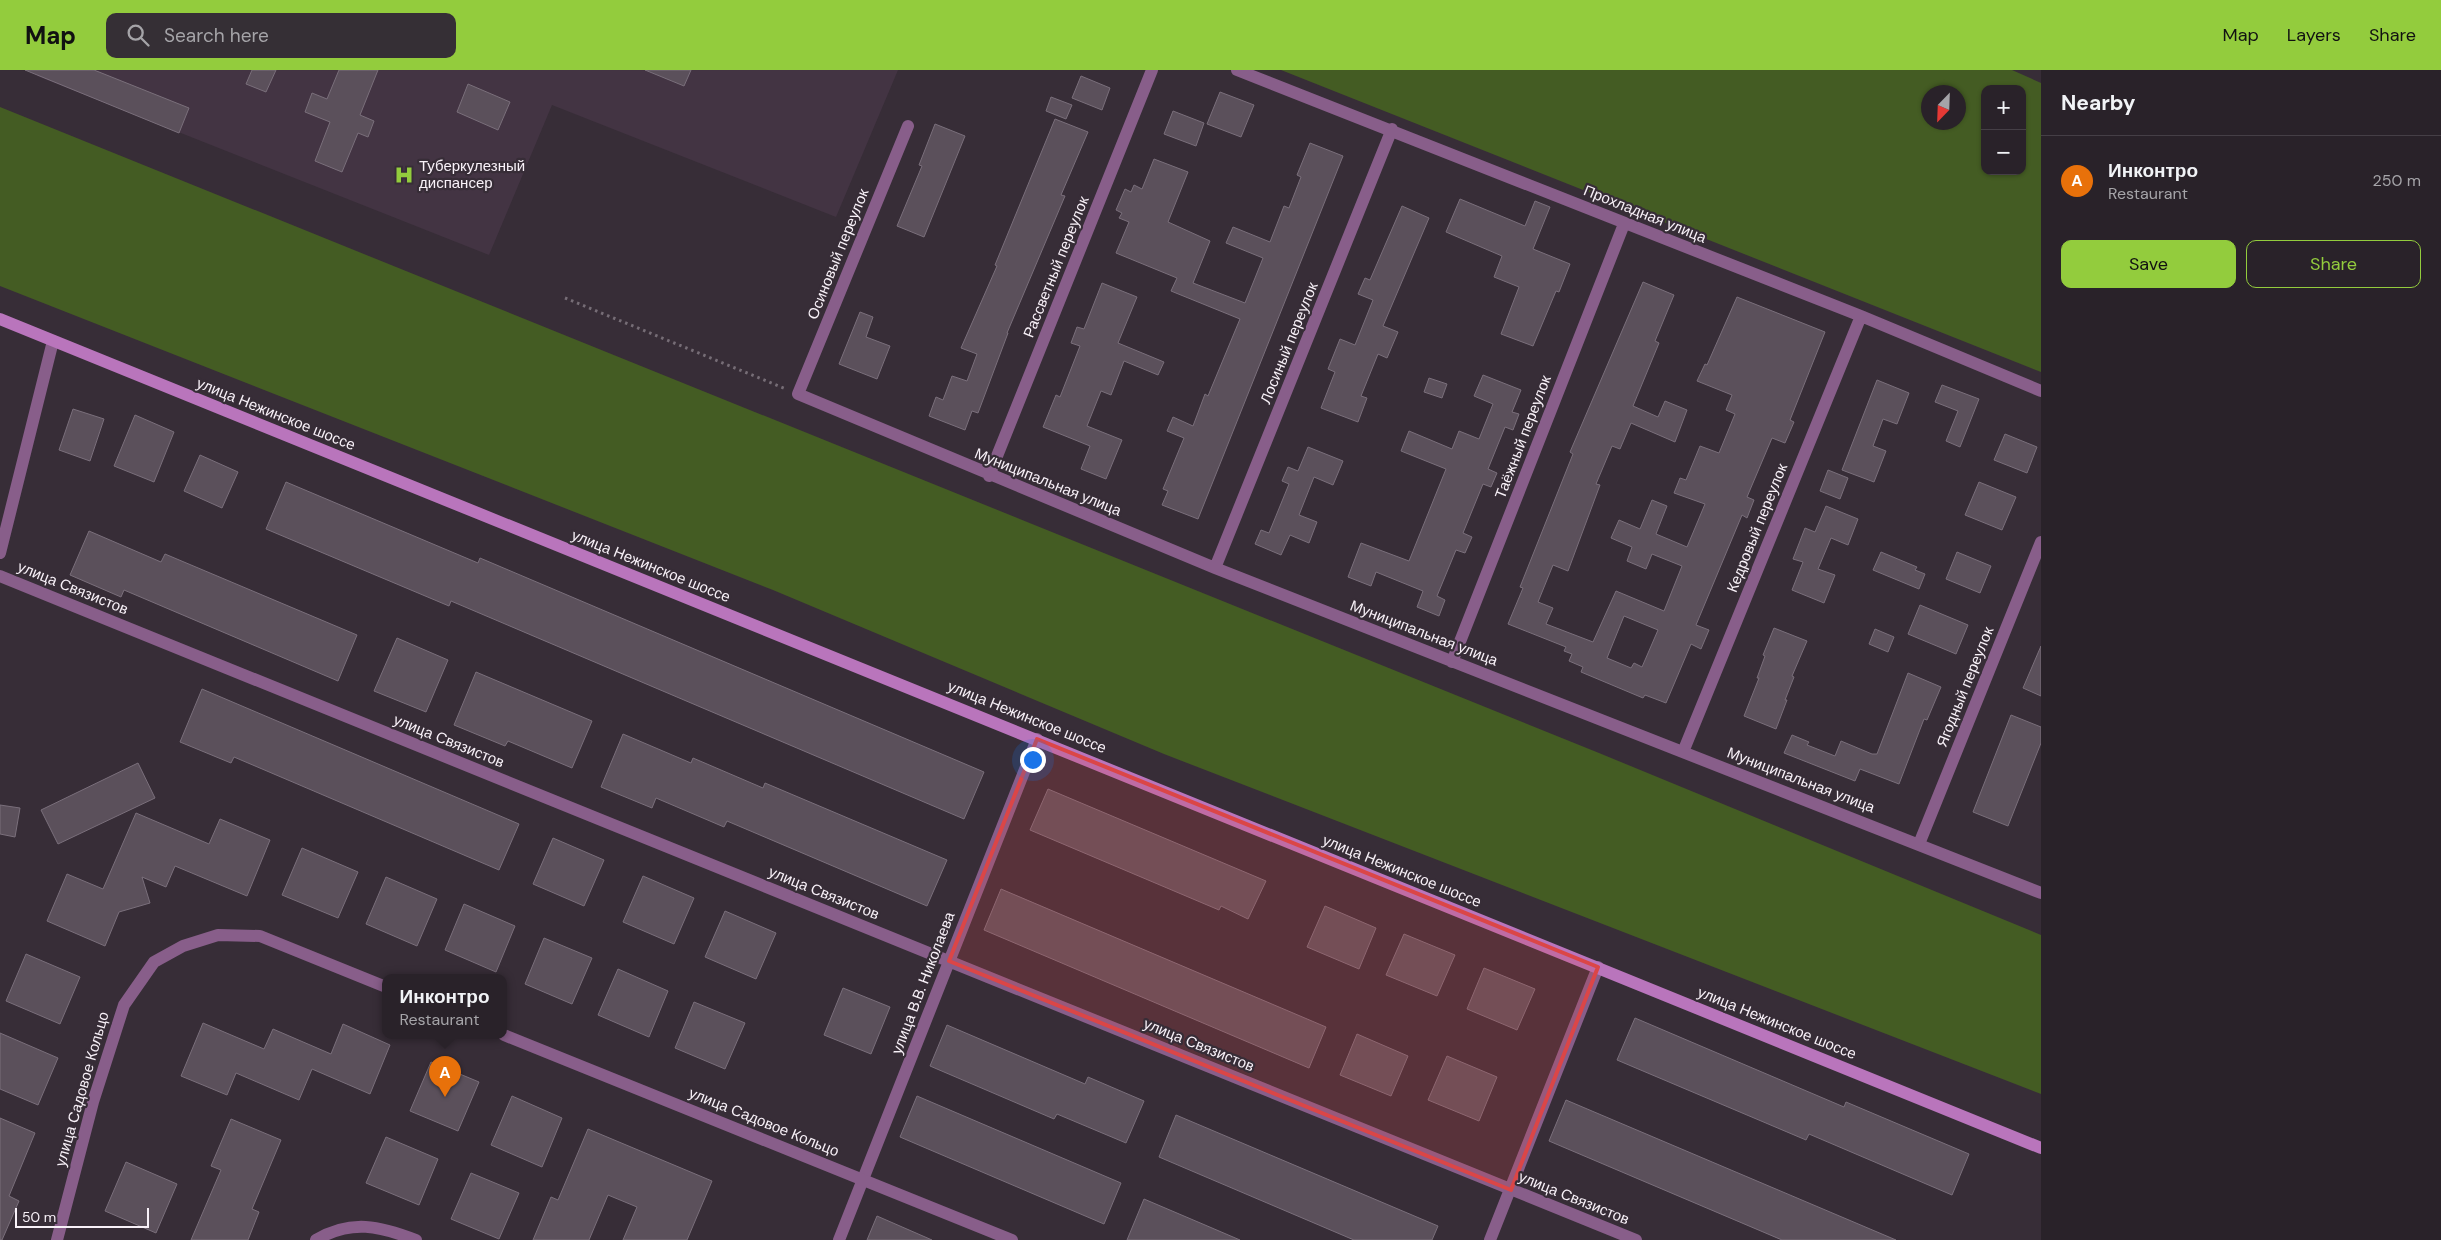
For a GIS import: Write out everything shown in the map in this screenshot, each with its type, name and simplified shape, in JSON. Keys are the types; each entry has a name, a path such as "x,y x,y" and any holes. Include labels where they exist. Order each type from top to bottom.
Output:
{"main road":[{"name":"улица Нежинское шоссе","path":"0,319 2041,1148"}],"street":[{"name":"Рассветный переулок","path":"989,476 1152,70"},
{"name":"Прохладная улица","path":"1237,70 1392,129 1624,224 1861,316 2041,390"},
{"name":"Осиновый переулок","path":"798,394 908,126"},
{"name":"Лосиный переулок","path":"1215,568 1392,129"},
{"name":"Таёжный переулок","path":"1452,662 1624,224"},
{"name":"Кедровый переулок","path":"1683,752 1861,316"},
{"path":"0,553 53,341"},
{"name":"Муниципальная улица","path":"798,394 989,476 1215,568 2041,893"},
{"name":"Ягодный переулок","path":"1920,844 2041,542"},
{"name":"улица Связистов","path":"0,576 1636,1240"},
{"name":"улица В.В. Николаева","path":"839,1240 1037,739"},
{"name":"улица Садовое Кольцо","path":"57,1240 93,1102 124,1005 154,962 183,946 218,934 260,936 382,985"},
{"path":"1490,1240 1598,967"},
{"name":"улица Садовое Кольцо","path":"507,1035 1012,1240"},
{"path":"316,1240 350,1226 387,1228 416,1240"}],"path":[{"path":"566,298 798,394"}],"highlighted area":[{"path":"1037,739 1598,967 1511,1190 949,961"}],"shaded area":[{"name":"Туберкулезный диспансер","path":"40,70 898,70 836,217 552,105 489,255 37,76"}],"green space":[{"path":"1281,70 2012,70 2041,83 2041,372"},
{"path":"0,107 1599,753 2041,935 2041,1094 1164,754 773,590 0,286"}],"building":[{"path":"25,70 94,70 189,108 179,133"},
{"path":"252,70 276,70 266,92 246,84"},
{"path":"339,70 378,70 360,115 374,121 368,137 358,133 342,172 315,161 330,122 305,112 312,93 327,99"},
{"path":"645,70 691,70 684,86"},
{"path":"1081,76 1110,88 1102,110 1072,98"},
{"path":"468,84 510,102 498,130 457,112"},
{"path":"1220,92 1254,105 1241,137 1207,124"},
{"path":"1051,97 1072,105 1066,119 1046,111"},
{"path":"1173,111 1204,123 1196,146 1164,134"},
{"path":"1055,119 1088,132 1061,195 1065,196 1007,333 978,413 972,411 965,430 929,416 936,397 943,400 952,376 967,381 977,354 961,348 997,266 995,265"},
{"path":"935,124 965,136 924,237 897,226 922,166 919,165"},
{"path":"1310,143 1343,156 1198,519 1162,505 1168,491 1163,489 1184,438 1167,431 1173,417 1193,426 1205,394 1208,396 1240,319 1171,291 1177,278 1116,253 1129,222 1119,218 1122,213 1116,210 1125,189 1131,192 1134,185 1142,189 1154,159 1188,172 1168,222 1210,241 1193,283 1245,303 1263,258 1226,243 1233,227 1270,242 1284,206 1289,208 1301,177 1297,175"},
{"path":"1460,199 1525,226 1535,201 1550,207 1533,249 1570,264 1559,292 1556,291 1533,346 1501,334 1519,287 1494,277 1502,256 1446,232"},
{"path":"1402,206 1429,218 1383,326 1398,332 1387,358 1378,354 1361,396 1367,398 1358,422 1321,408 1335,372 1328,369 1340,339 1355,345 1373,300 1358,294 1365,278 1370,280"},
{"path":"1643,282 1674,295 1655,341 1659,343 1633,406 1658,417 1665,401 1687,410 1675,442 1631,423 1620,449 1612,446 1596,484 1600,485 1568,571 1553,565 1538,602 1553,608 1546,624 1593,642 1616,591 1664,611 1682,566 1652,554 1646,569 1627,561 1632,547 1611,538 1619,520 1640,529 1652,500 1667,506 1656,534 1687,547 1705,504 1674,493 1680,478 1686,480 1700,446 1719,453 1735,414 1726,410 1732,395 1697,381 1705,364 1707,365 1737,297 1825,332 1790,420 1794,422 1785,443 1772,438 1747,497 1754,500 1747,518 1742,515 1696,625 1709,630 1701,649 1691,644 1666,703 1645,695 1643,698 1581,672 1583,667 1569,661 1572,654 1564,651 1566,647 1508,624 1523,588 1520,587 1573,454 1570,452","holes":["1624,616 1658,630 1642,667 1634,663 1631,668 1607,658"]},
{"path":"1102,283 1137,297 1118,343 1164,362 1158,375 1124,361 1111,395 1101,391 1087,426 1122,440 1106,479 1081,469 1090,446 1043,427 1056,395 1060,397 1080,346 1071,343 1077,327 1084,329"},
{"path":"860,312 873,317 866,337 890,346 877,379 839,364"},
{"path":"1483,375 1521,390 1512,412 1519,414 1513,430 1505,427 1488,469 1497,473 1491,487 1483,484 1463,533 1472,537 1465,553 1456,550 1437,596 1445,600 1439,616 1417,607 1423,591 1376,572 1371,586 1348,577 1361,543 1409,561 1446,469 1401,451 1409,431 1452,449 1459,431 1479,439 1493,404 1474,396"},
{"path":"1429,378 1447,384 1442,398 1424,392"},
{"path":"1877,380 1909,393 1897,424 1883,419 1873,446 1886,451 1874,482 1842,470"},
{"path":"1942,385 1979,399 1960,447 1946,441 1958,411 1935,402"},
{"path":"73,409 104,419 90,461 59,450"},
{"path":"135,415 174,432 154,482 114,466"},
{"path":"2005,434 2037,447 2027,473 1994,460"},
{"path":"1308,447 1343,461 1333,485 1314,477 1299,515 1317,522 1309,543 1290,535 1281,555 1255,544 1261,530 1269,533 1289,484 1282,481 1288,467 1298,471"},
{"path":"200,455 238,472 222,508 184,491"},
{"path":"1828,470 1848,478 1840,499 1820,491"},
{"path":"286,482 478,563 480,558 984,772 964,819 451,601 449,606 266,529"},
{"path":"1979,482 2016,497 2002,530 1965,515"},
{"path":"1826,506 1858,519 1848,545 1831,538 1818,569 1835,575 1824,603 1792,590 1803,562 1793,559 1805,528 1815,532"},
{"path":"89,531 161,562 165,554 357,635 338,681 124,590 121,597 70,575"},
{"path":"1881,552 1917,567 1915,570 1925,574 1919,589 1873,570"},
{"path":"1957,552 1991,566 1980,593 1946,579"},
{"path":"1920,605 1968,625 1956,654 1908,634"},
{"path":"1774,628 1807,641 1792,676 1794,677 1776,729 1744,716 1759,678 1757,678 1765,656 1763,655"},
{"path":"1875,629 1894,637 1888,652 1869,644"},
{"path":"397,638 448,660 426,712 374,691"},
{"path":"2041,646 2041,696 2023,688"},
{"path":"476,672 592,721 572,768 508,741 505,746 454,725"},
{"path":"1908,673 1941,687 1927,720 1924,719 1899,784 1860,769 1855,781 1784,753 1792,735 1809,742 1807,745 1835,756 1841,741 1872,754 1877,754"},
{"path":"202,689 519,824 499,870 234,757 231,763 180,742"},
{"path":"2011,715 2041,727 2041,743 2008,826 1973,812"},
{"path":"623,734 691,763 693,758 763,788 765,783 947,860 927,906 727,821 724,827 656,798 652,808 601,787"},
{"path":"138,763 155,798 58,844 41,810"},
{"path":"1048,789 1266,881 1248,919 1221,906 1219,910 1030,830"},
{"path":"0,805 20,808 15,837 0,834"},
{"path":"136,813 209,844 220,819 270,840 247,896 175,866 166,887 142,877 150,903 119,912 105,946 47,921 67,874 103,889"},
{"path":"553,838 604,860 584,906 533,884"},
{"path":"302,848 358,872 338,918 282,895"},
{"path":"643,876 694,898 674,944 623,922"},
{"path":"386,877 437,899 417,946 366,924"},
{"path":"1001,889 1326,1027 1309,1068 984,930"},
{"path":"464,904 515,926 496,972 445,950"},
{"path":"1325,906 1376,928 1359,969 1307,947"},
{"path":"725,911 776,933 756,979 705,957"},
{"path":"1404,934 1455,955 1437,996 1386,975"},
{"path":"544,938 592,958 572,1004 525,984"},
{"path":"26,954 80,977 60,1024 6,1001"},
{"path":"1484,968 1535,989 1517,1030 1467,1009"},
{"path":"618,969 668,991 649,1037 598,1015"},
{"path":"843,988 890,1007 871,1054 824,1035"},
{"path":"694,1002 745,1023 725,1069 675,1048"},
{"path":"1635,1018 1844,1107 1846,1102 1969,1154 1952,1195 1809,1134 1806,1140 1617,1060"},
{"path":"203,1023 264,1049 273,1029 331,1054 343,1024 390,1045 370,1094 312,1069 299,1100 236,1073 227,1095 181,1076"},
{"path":"947,1025 1085,1084 1088,1077 1144,1101 1126,1143 1057,1114 1054,1119 930,1066"},
{"path":"0,1033 58,1058 38,1105 0,1089"},
{"path":"1357,1034 1408,1056 1391,1096 1340,1075"},
{"path":"1447,1056 1497,1077 1479,1121 1428,1100"},
{"path":"431,1062 479,1082 458,1131 410,1111"},
{"path":"512,1096 562,1118 542,1167 491,1145"},
{"path":"917,1096 1121,1183 1104,1224 900,1137"},
{"path":"1566,1100 1896,1240 1782,1240 1549,1141"},
{"path":"1176,1115 1438,1226 1432,1240 1354,1240 1159,1157"},
{"path":"0,1118 35,1133 9,1196 19,1201 2,1240 0,1240"},
{"path":"231,1119 281,1140 252,1209 259,1212 248,1240 191,1240 221,1170 211,1166"},
{"path":"588,1129 712,1181 687,1240 623,1240 637,1207 608,1195 589,1240 533,1240 551,1197 558,1200"},
{"path":"386,1137 438,1159 419,1205 366,1183"},
{"path":"126,1162 177,1184 156,1233 105,1211"},
{"path":"471,1173 519,1193 499,1239 451,1219"},
{"path":"1144,1199 1205,1225 1240,1240 1127,1240"},
{"path":"877,1216 932,1240 867,1240"}],"place":[{"name":"Туберкулезный диспансер","path":"404,175"},
{"name":"Инконтро","path":"445,1097"}]}
